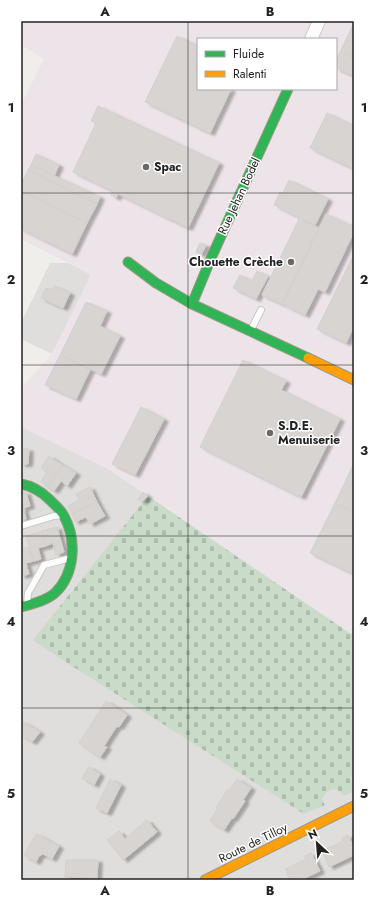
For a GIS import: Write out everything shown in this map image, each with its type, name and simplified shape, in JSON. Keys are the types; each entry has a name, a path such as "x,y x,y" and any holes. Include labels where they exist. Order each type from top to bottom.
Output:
{"street":[{"path":"311,38 319,21"},
{"name":"Rue Jehan Bodel","path":"192,304 212,256 288,90"},
{"path":"128,262 156,283 192,304 354,380"},
{"path":"21,484 25,484 40,490 57,506 63,514 71,539 73,554 69,571 64,581 54,594 41,601 24,606"},
{"name":"Route de Tilloy","path":"205,880 354,806"}],"lane":[{"path":"251,331 261,310"},
{"path":"21,526 63,514"},
{"path":"24,606 28,593 44,565 72,558"}],"shaded area":[{"path":"21,21 354,21 354,636 110,470 21,427 21,388 52,354 91,275 21,239 21,105 44,59 21,45"},
{"path":"50,263 69,263 91,275 52,354 21,339 21,323"},
{"path":"21,426 110,470 354,636 354,880 21,880"}],"green space":[{"path":"148,496 354,636 354,774 350,778 354,781 354,791 343,796 337,790 330,790 326,793 322,800 325,805 304,814 33,640"}],"building":[{"path":"352,27 354,28 354,58 340,52"},
{"path":"177,36 197,46 197,90 231,90 210,133 145,102"},
{"path":"340,52 354,58 354,76 337,68 337,59"},
{"name":"Spac","path":"98,106 219,163 188,228 118,194 116,198 111,195 113,191 73,172 96,123 91,121"},
{"path":"327,113 354,126 354,169 310,148"},
{"path":"36,154 59,165 54,176 31,165"},
{"path":"31,165 100,197 97,204 28,170"},
{"path":"28,170 97,204 87,223 21,191 21,184"},
{"path":"289,180 328,199 315,225 274,205 280,192 283,193"},
{"path":"21,191 87,223 72,254 21,229"},
{"path":"326,214 354,227 354,232 325,292 318,289 305,315 282,304"},
{"name":"Chouette Crèche","path":"299,219 319,228 282,304 262,295"},
{"path":"200,243 206,245 201,255 196,252"},
{"path":"354,254 354,326 346,343 317,329"},
{"path":"257,271 268,276 256,299 233,288 240,275 252,281"},
{"path":"54,286 70,293 63,308 41,298 46,288 52,290"},
{"path":"86,302 107,311 100,326 120,336 101,374 60,355"},
{"path":"60,355 90,370 76,399 45,385"},
{"name":"S.D.E. Menuiserie","path":"243,360 286,381 281,390 340,419 301,497 200,447"},
{"path":"141,407 164,419 135,475 112,464"},
{"path":"21,449 29,449 28,464 21,464"},
{"path":"49,456 62,465 48,487 41,482 47,472 41,468"},
{"path":"354,463 354,512 335,503"},
{"path":"62,465 76,473 67,486 61,481 54,491 48,487"},
{"path":"90,487 97,502 72,514 68,506 79,500 76,494"},
{"path":"26,492 30,506 23,508 26,519 21,520 21,493"},
{"path":"143,492 148,496 142,502 138,499"},
{"path":"97,502 105,516 90,524 86,517 75,522 72,514"},
{"path":"335,503 354,512 354,574 310,553"},
{"path":"57,527 64,552 56,555 53,543 46,546 42,531"},
{"path":"42,531 46,546 38,548 41,559 34,561 26,536"},
{"path":"29,547 34,561 26,563 29,574 21,576 21,549"},
{"path":"106,701 127,715 119,727 117,726 104,746 107,747 100,757 79,743"},
{"path":"23,722 40,732 32,742 21,735 21,724"},
{"path":"89,767 100,774 94,785 82,778"},
{"path":"110,779 121,785 107,813 96,808"},
{"path":"237,779 251,788 243,800 245,801 224,830 210,821 227,790 229,791"},
{"path":"147,820 157,832 123,860 107,840 119,831 125,839"},
{"path":"36,834 59,846 52,859 43,854 39,856 36,862 24,855"},
{"path":"348,835 354,848 354,855 329,867 322,851 343,841 342,838"},
{"path":"311,853 320,871 301,880 290,880 285,869 306,859 305,856"},
{"path":"66,860 98,860 97,878 65,877"}],"traffic: fast":[{"path":"192,304 212,256 288,90"},
{"path":"128,262 156,283 192,304 308,358"},
{"path":"21,484 29,486 40,492 60,510 68,525 72,546 70,567 62,585 55,593 47,598 21,607"}],"traffic: slow":[{"path":"308,358 354,380"},
{"path":"205,880 354,806"}],"place":[{"name":"Spac","path":"146,167"},
{"name":"Chouette Crèche","path":"291,262"},
{"name":"S.D.E. Menuiserie","path":"270,433"}]}
